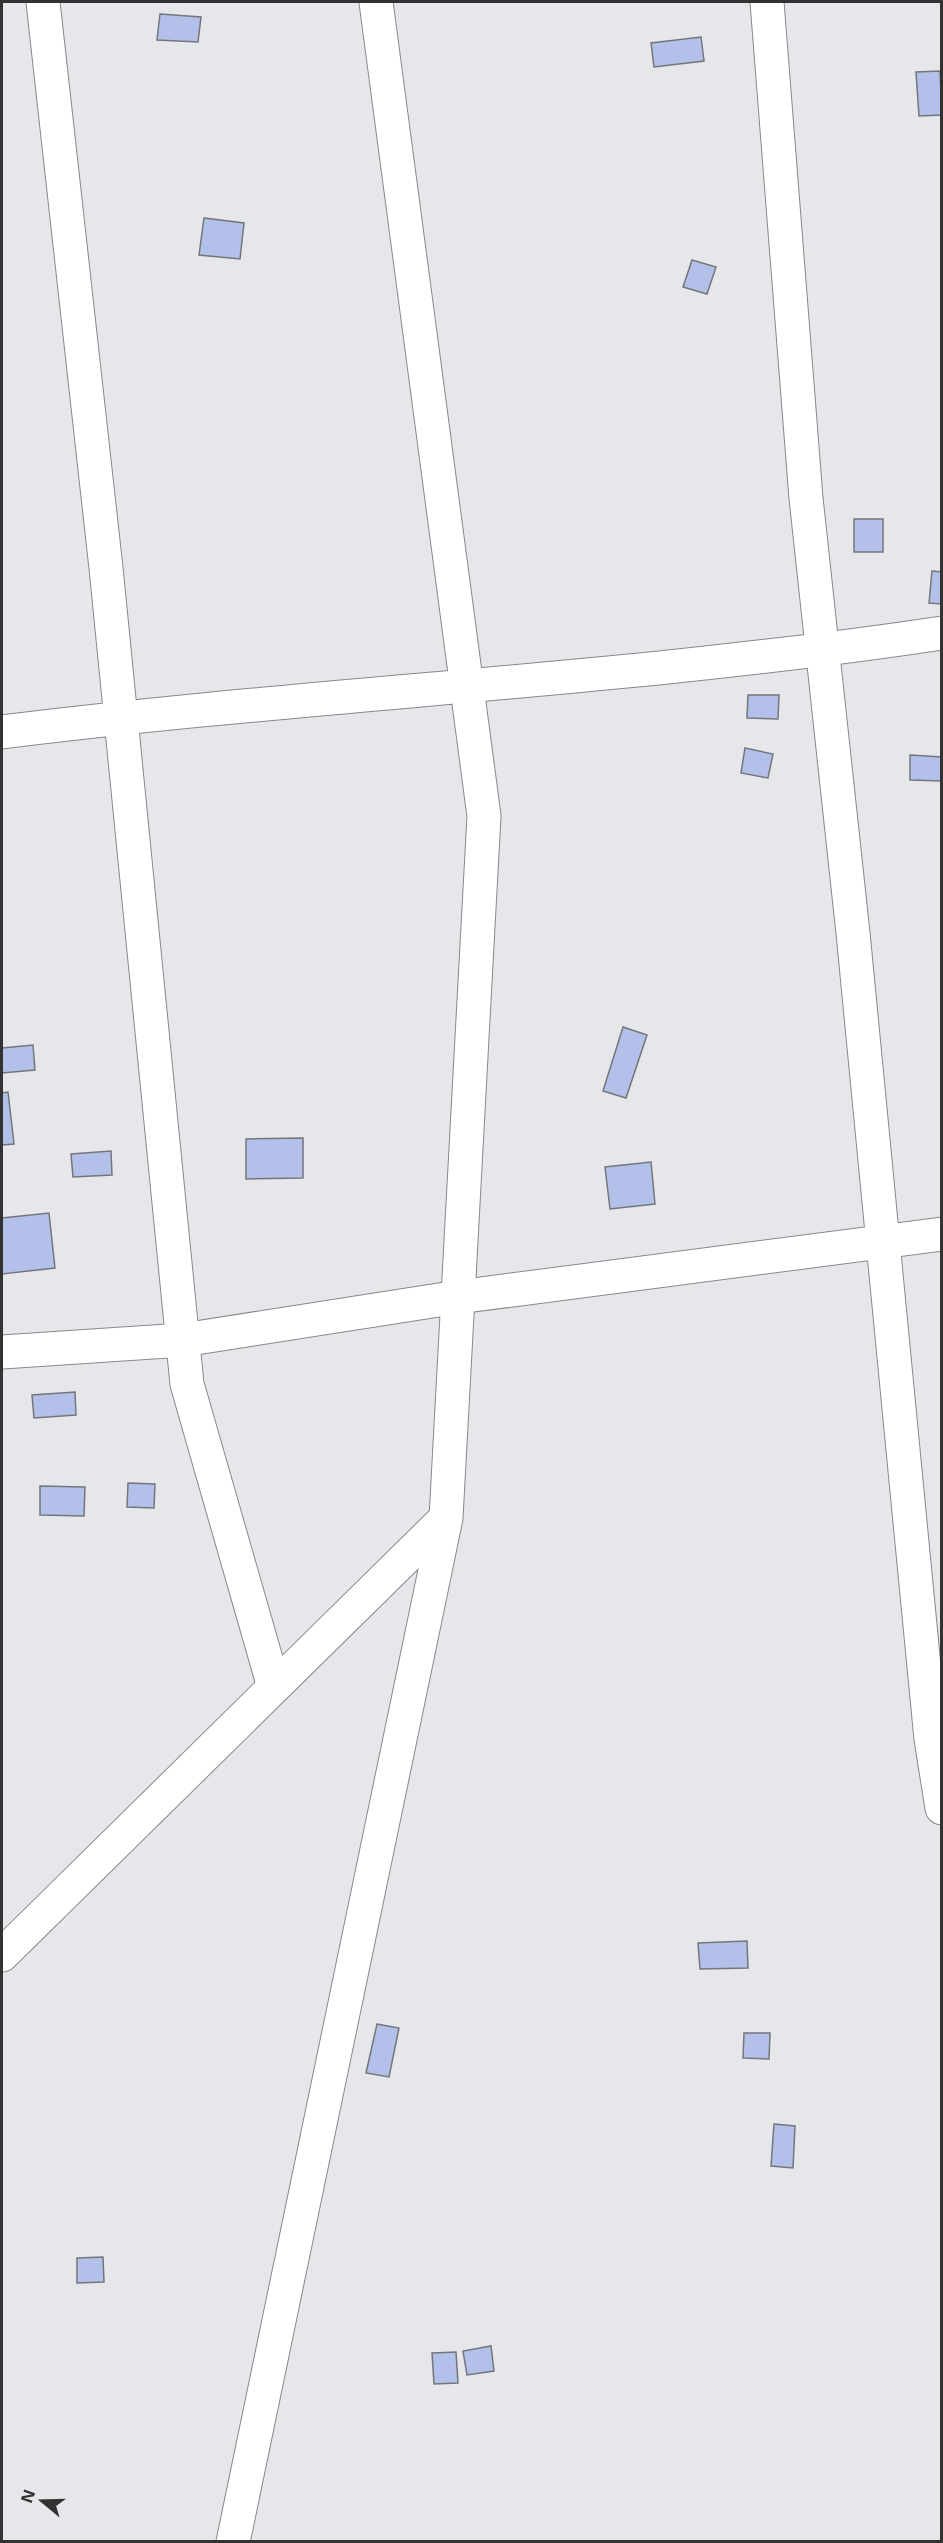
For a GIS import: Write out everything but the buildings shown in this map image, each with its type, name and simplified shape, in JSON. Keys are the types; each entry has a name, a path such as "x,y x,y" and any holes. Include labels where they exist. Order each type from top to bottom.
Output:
{"street":[{"path":"43,2 121,717 187,1384 274,1687"},
{"path":"233,2541 446,1518 484,816 376,2"},
{"path":"767,2 806,498 883,1241 931,1739 942,1808"},
{"path":"2,732 121,717 823,651 942,633"},
{"path":"2,1353 183,1340 458,1297 942,1234"},
{"path":"2,1955 446,1518"}]}
